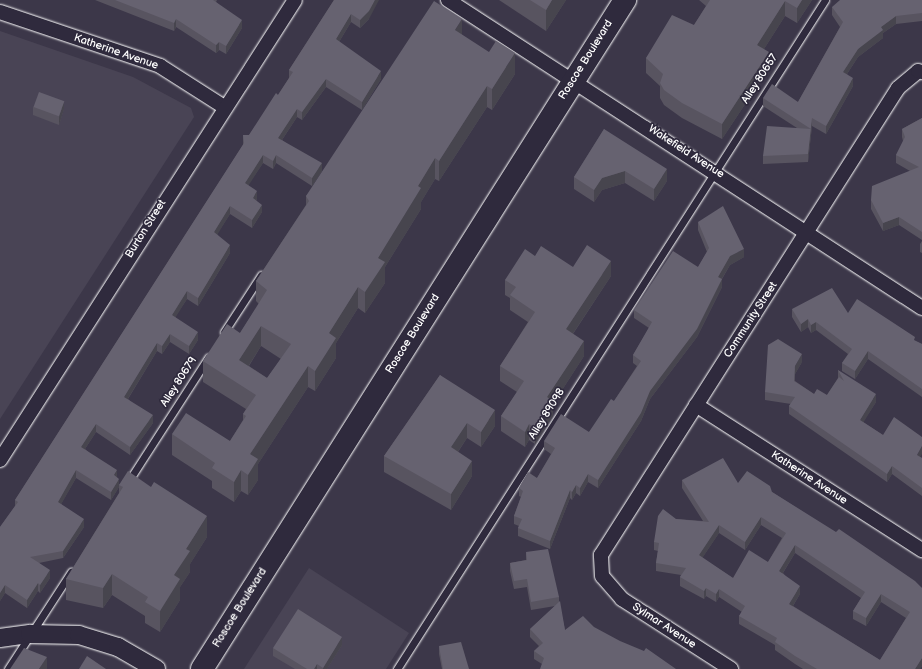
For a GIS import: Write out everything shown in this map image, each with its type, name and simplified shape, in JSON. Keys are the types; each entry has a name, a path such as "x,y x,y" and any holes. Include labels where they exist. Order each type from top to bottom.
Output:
{"main road":[{"name":"Roscoe Boulevard","path":"202,669 625,0"}],"street":[{"name":"Burton Street","path":"0,460 224,106 295,0"},
{"name":"Wakefield Avenue","path":"448,0 575,79 715,171 807,235 922,308"},
{"name":"Katherine Avenue","path":"0,12 160,66 224,106"},
{"name":"Community Street","path":"602,576 600,565 606,544 807,235 898,88 920,72"},
{"name":"Katherine Avenue","path":"696,405 922,550"},
{"name":"Sylmar Avenue","path":"602,576 622,599 731,669"},
{"path":"0,638 30,634 79,635 118,647 156,669"}],"lane":[{"name":"Alley 80657","path":"715,171 825,0"},
{"name":"Alley 89098","path":"397,669 715,171"},
{"path":"219,340 267,266"},
{"name":"Alley 80679","path":"124,488 215,347"},
{"path":"8,669 76,562"}],"shaded area":[{"path":"0,31 133,77 191,108 194,117 0,419"},
{"path":"309,568 409,633 386,669 244,669"}],"building":[{"path":"115,0 213,0 242,20 226,46 219,42 216,45 176,19 174,23"},
{"path":"334,0 375,0 369,11 360,20 351,14 336,39 381,71 362,102 326,79 302,112 297,109 278,138 322,163 312,178 276,155 273,161 263,155 245,183 257,191 253,198 262,205 252,220 230,206 214,232 230,245 198,298 187,291 172,315 198,332 189,346 170,334 162,346 157,343 124,397 153,415 130,447 96,424 81,447 117,470 114,475 119,479 111,492 76,470 58,502 84,519 63,551 30,557 50,570 40,585 38,583 27,600 5,585 0,593 0,527 18,502 15,500 244,143 243,135 249,135 276,93 278,95 293,72 289,70"},
{"path":"530,0 552,0 546,10"},
{"path":"710,0 802,0 797,8 785,1 757,45 769,52 722,124 682,103 664,90 660,83 663,74 646,58 672,15 694,25"},
{"path":"840,0 922,0 922,13 896,16 881,27 883,30 858,49 843,72 853,78 826,126 812,118 811,129 763,98 772,84 798,102 843,22 832,7"},
{"path":"434,1 462,19 455,30 489,52 496,41 515,53 492,89 487,86 439,161 435,158 418,186 421,188 378,258 385,262 365,292 358,287 329,333 336,338 315,371 308,366 250,454 258,459 248,475 241,470 234,482 212,468 215,463 172,434 186,413 230,441 246,416 243,414 256,395 203,361 227,324 240,333 267,290 256,281 309,201 306,196","holes":["261,326 291,344 267,378 239,360"]},
{"path":"39,92 64,101 59,116 34,107"},
{"path":"922,118 922,232 899,217 883,223 871,200 872,186 919,167 896,155 905,137 902,129"},
{"path":"767,126 811,129 808,154 763,156"},
{"path":"604,129 667,169 654,189 625,171 602,178 594,190 574,177"},
{"path":"723,206 744,249 730,256 718,277 722,279 697,329 650,391 641,413 598,480 588,474 580,488 576,485 572,492 570,490 550,541 518,528 522,519 514,516 523,491 519,488 528,472 537,478 555,448 544,441 561,414 589,432 611,399 614,401 641,361 633,355 652,322 634,310 673,251 698,267 709,248 698,222"},
{"path":"587,245 611,261 566,329 584,341 547,397 553,401 535,428 529,424 525,432 501,416 524,381 500,366 535,312 510,295 516,287 505,280 525,249 535,256 541,246 573,267"},
{"path":"832,288 848,313 857,299 915,337 914,340 922,344 922,389 868,351 855,371 842,363 852,349 816,322 811,325 808,319 801,324 792,309"},
{"path":"778,339 802,354 795,366 794,381 814,394 817,389 827,395 839,377 844,381 838,370 876,394 860,420 883,435 894,417 922,437 922,446 917,455 922,458 922,488 892,466 887,474 789,406 795,397 765,392 768,345"},
{"path":"440,375 495,410 481,432 467,423 451,447 472,461 451,494 384,456"},
{"path":"723,458 738,483 747,471 770,486 772,492 836,532 839,529 915,581 922,588 922,658 915,669 817,669 775,642 777,638 739,616 745,606 719,589 716,594 706,588 704,591 680,577 686,568 656,563 659,543 654,542 658,516 663,509 676,519 709,522 682,480","holes":["761,517 786,533 768,562 749,550 733,578 699,555 719,525 745,542","795,545 865,592 853,611 866,618 881,594 910,612 880,660 789,604 800,586 779,571"]},
{"path":"128,471 151,487 154,482 207,516 186,549 190,551 174,575 180,579 160,611 145,602 148,597 112,574 103,588 66,579 123,487 119,485"},
{"path":"548,549 559,597 531,602 527,579 514,581 510,563 527,560 526,552"},
{"path":"560,601 565,630 583,616 594,627 620,641 644,651 646,648 676,669 540,669 544,658 534,651 543,643 530,629"},
{"path":"298,609 342,637 323,668 317,664 314,669 307,669 273,648"},
{"path":"461,642 469,669 443,669 439,646"},
{"path":"24,648 47,657 39,669 10,669"},
{"path":"87,656 106,669 79,669"}]}
